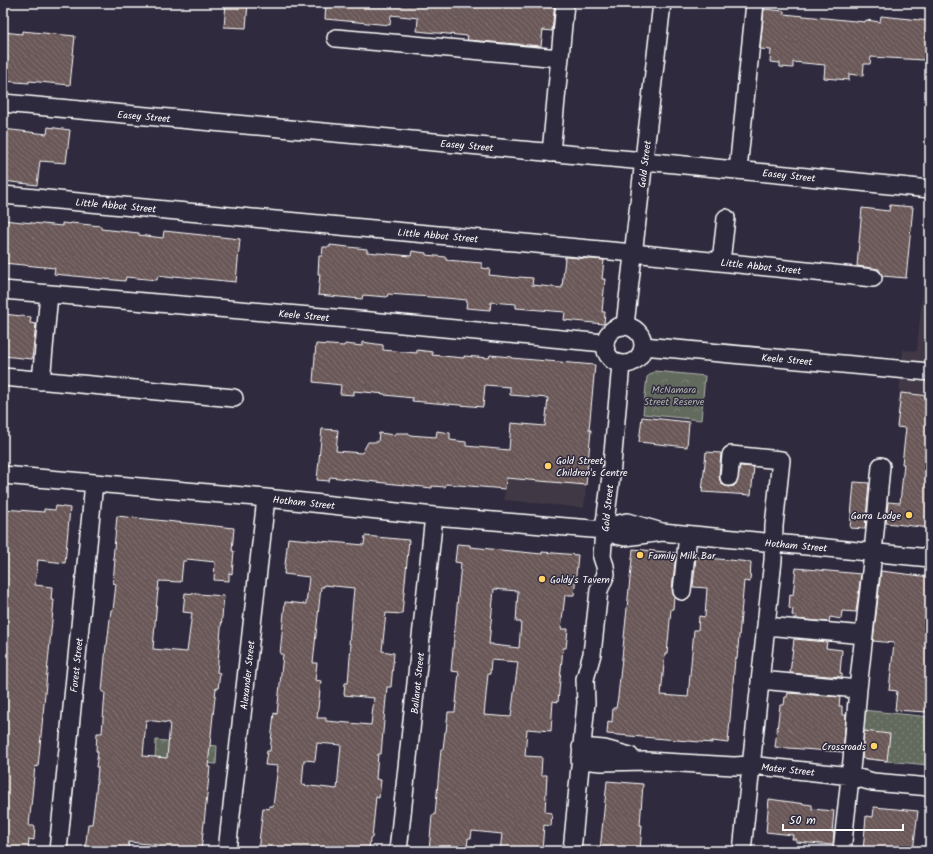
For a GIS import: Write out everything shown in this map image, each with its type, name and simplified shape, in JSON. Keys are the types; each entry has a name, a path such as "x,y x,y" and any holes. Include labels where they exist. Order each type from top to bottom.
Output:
{"street":[{"path":"551,153 565,3"},
{"name":"Gold Street","path":"625,325 662,3"},
{"path":"738,170 755,3"},
{"path":"336,38 560,58"},
{"name":"Easey Street","path":"3,103 644,161 930,189"},
{"name":"Little Abbot Street","path":"3,195 633,253 873,278"},
{"path":"721,262 726,218"},
{"name":"Keele Street","path":"3,290 362,320 604,343"},
{"path":"41,381 49,294"},
{"path":"625,325 636,330 643,340 642,352 638,358 628,364 616,363 610,359 604,349 604,343 609,332 613,328 625,325"},
{"name":"Keele Street","path":"643,346 930,372"},
{"name":"Gold Street","path":"571,851 586,703 585,679 592,654 599,590 596,573 598,564 602,557 621,364"},
{"path":"3,377 234,398"},
{"path":"729,476 731,455 781,460 766,626 742,851"},
{"path":"842,851 851,776 880,466"},
{"name":"Hotham Street","path":"3,475 266,498 434,516 604,530 616,535 625,536 662,532 930,558"},
{"name":"Forest Street","path":"57,849 94,483"},
{"name":"Alexander Street","path":"227,851 266,498"},
{"name":"Ballarat Street","path":"398,851 434,516"},
{"path":"682,591 688,535"},
{"path":"766,626 864,634"},
{"path":"760,680 858,689"},
{"name":"Mater Street","path":"581,753 602,762 646,761 734,766 750,765 851,776 873,782 930,787"}],"shaded area":[{"path":"923,285 930,286 930,431 896,428 903,350 917,351"},
{"name":"Gold Street Children's Centre","path":"511,423 591,430 584,508 504,500"}],"green space":[{"name":"McNamara Street Reserve","path":"655,371 705,376 701,420 643,414 647,377"},
{"path":"862,710 930,717 930,749 928,765 857,758"},
{"path":"156,740 217,746 216,764 155,759"}],"building":[{"path":"226,3 248,3 246,28 224,27"},
{"path":"326,3 555,3 552,31 543,30 541,46 467,40 468,36 417,31 418,18 391,15 390,25 325,19"},
{"path":"764,9 784,11 784,14 865,22 866,20 880,22 881,16 930,21 930,59 924,60 871,57 870,64 864,64 863,76 849,74 849,80 824,78 825,65 793,62 793,68 780,67 780,63 770,62 771,50 760,49"},
{"path":"22,31 75,36 70,85 29,81 29,83 3,81 3,32 22,34"},
{"path":"48,127 70,130 66,163 40,161 37,185 3,181 3,129 47,134"},
{"path":"890,205 913,207 906,278 882,276 879,269 857,266 862,208 889,211"},
{"path":"3,220 62,226 62,223 71,223 101,226 101,229 139,233 139,235 163,238 164,231 240,239 236,282 174,276 174,278 158,276 157,280 126,277 125,281 54,274 55,268 3,263"},
{"path":"330,245 367,249 367,252 411,256 412,251 426,253 426,255 446,257 446,260 482,263 482,268 490,269 489,275 533,278 532,285 562,288 565,257 604,260 602,279 605,279 602,312 605,312 604,324 564,320 565,312 516,308 516,304 491,302 490,310 466,308 467,300 445,298 388,294 387,297 363,295 362,299 318,295 320,274 318,274 319,256 322,256 323,247 330,247"},
{"path":"3,314 31,317 30,323 36,324 32,359 3,356"},
{"path":"362,342 383,345 383,350 417,353 417,350 433,352 432,355 464,358 464,356 489,358 490,355 595,365 586,485 506,478 505,489 446,484 445,487 432,486 432,488 330,477 329,481 317,480 322,429 338,430 336,451 362,453 368,442 378,442 379,433 395,435 395,433 409,433 409,435 436,437 437,431 450,433 450,440 466,442 466,446 509,450 511,423 545,426 548,398 510,395 510,387 485,385 483,407 412,401 413,398 354,391 354,395 340,394 341,385 313,382 316,344 344,346 345,344 362,346"},
{"path":"901,393 930,396 930,528 886,523 888,502 900,503 906,428 897,427"},
{"path":"642,417 689,422 687,447 639,442"},
{"path":"706,452 721,453 720,481 723,485 728,487 734,486 737,482 740,466 754,467 751,495 702,492"},
{"path":"854,482 869,483 865,529 850,528"},
{"path":"56,506 70,508 65,563 38,560 35,585 52,587 51,600 54,600 38,767 35,766 29,826 35,826 34,840 29,839 28,851 3,851 3,619 5,601 3,601 3,509 44,512 44,509 55,510"},
{"path":"117,516 234,528 232,574 229,573 229,581 214,580 215,562 187,559 186,561 183,561 181,582 159,581 157,599 153,649 187,652 192,613 183,612 185,593 224,596 217,672 220,673 218,689 216,688 212,725 208,767 210,767 201,851 166,851 158,849 158,845 129,842 128,851 85,851 88,824 92,824 96,792 98,767 96,767 98,752 96,751 97,733 102,733 105,692 102,692 106,645 111,610 113,610 116,584 113,583 115,559 113,559","holes":["146,720 170,723 167,758 143,756"]},
{"path":"365,536 409,540 402,614 386,613 382,651 394,653 391,687 387,687 381,754 378,754 376,779 381,780 379,798 376,797 372,838 370,838 369,851 309,849 309,851 258,851 263,808 269,809 269,806 273,806 278,766 265,765 267,751 270,751 274,713 277,714 283,654 280,654 285,602 306,604 309,577 284,574 288,538 364,545","holes":["324,585 354,588 349,644 351,644 348,683 345,683 344,695 374,698 371,725 326,721 326,718 317,718 321,681 315,680 317,663 313,663 321,587 324,587","317,743 341,745 337,789 302,785 304,760 315,761"]},
{"path":"457,544 470,545 470,547 542,554 542,552 578,555 574,595 565,595 561,629 568,629 566,648 563,648 558,702 553,701 551,731 527,729 525,756 542,757 541,775 547,775 545,812 552,813 551,826 544,825 542,851 500,851 502,834 472,831 471,838 468,838 467,851 429,851 432,815 435,815 441,749 443,749 448,712 455,712 459,672 451,671 461,563 455,562","holes":["494,589 518,591 516,622 521,622 519,648 489,644","491,660 518,662 511,717 484,715 488,674 490,674"]},
{"path":"633,549 676,553 672,590 674,597 673,609 671,609 667,654 665,654 661,695 688,697 694,630 698,630 699,616 705,617 707,588 693,587 696,557 751,562 750,582 744,581 737,659 735,659 728,743 607,734 608,721 612,722 613,708 616,708 618,697"},
{"path":"796,568 861,574 856,612 842,611 841,619 830,617 829,622 796,619 796,616 792,615 793,609 789,608 790,594 793,595"},
{"path":"881,571 930,577 930,685 927,712 895,710 897,691 889,690 894,643 873,641"},
{"path":"794,639 827,642 826,648 842,650 840,673 842,673 842,677 790,673"},
{"path":"788,693 840,697 839,706 842,706 842,715 846,715 843,752 775,747 780,705 784,705 785,697 787,697"},
{"name":"Crossroads","path":"864,731 890,734 887,761 862,758"},
{"path":"607,781 643,784 640,851 600,850"},
{"path":"769,799 812,805 812,809 834,811 832,832 834,832 833,845 796,842 796,839 792,839 793,835 766,832"},
{"path":"874,807 918,811 913,851 863,851 866,816 873,817"}],"place":[{"name":"Gold Street Children's Centre","path":"548,466"},
{"name":"Garra Lodge","path":"909,515"},
{"name":"Family Milk Bar","path":"640,555"},
{"name":"Goldy's Tavern","path":"542,579"},
{"name":"Crossroads","path":"874,746"}]}
